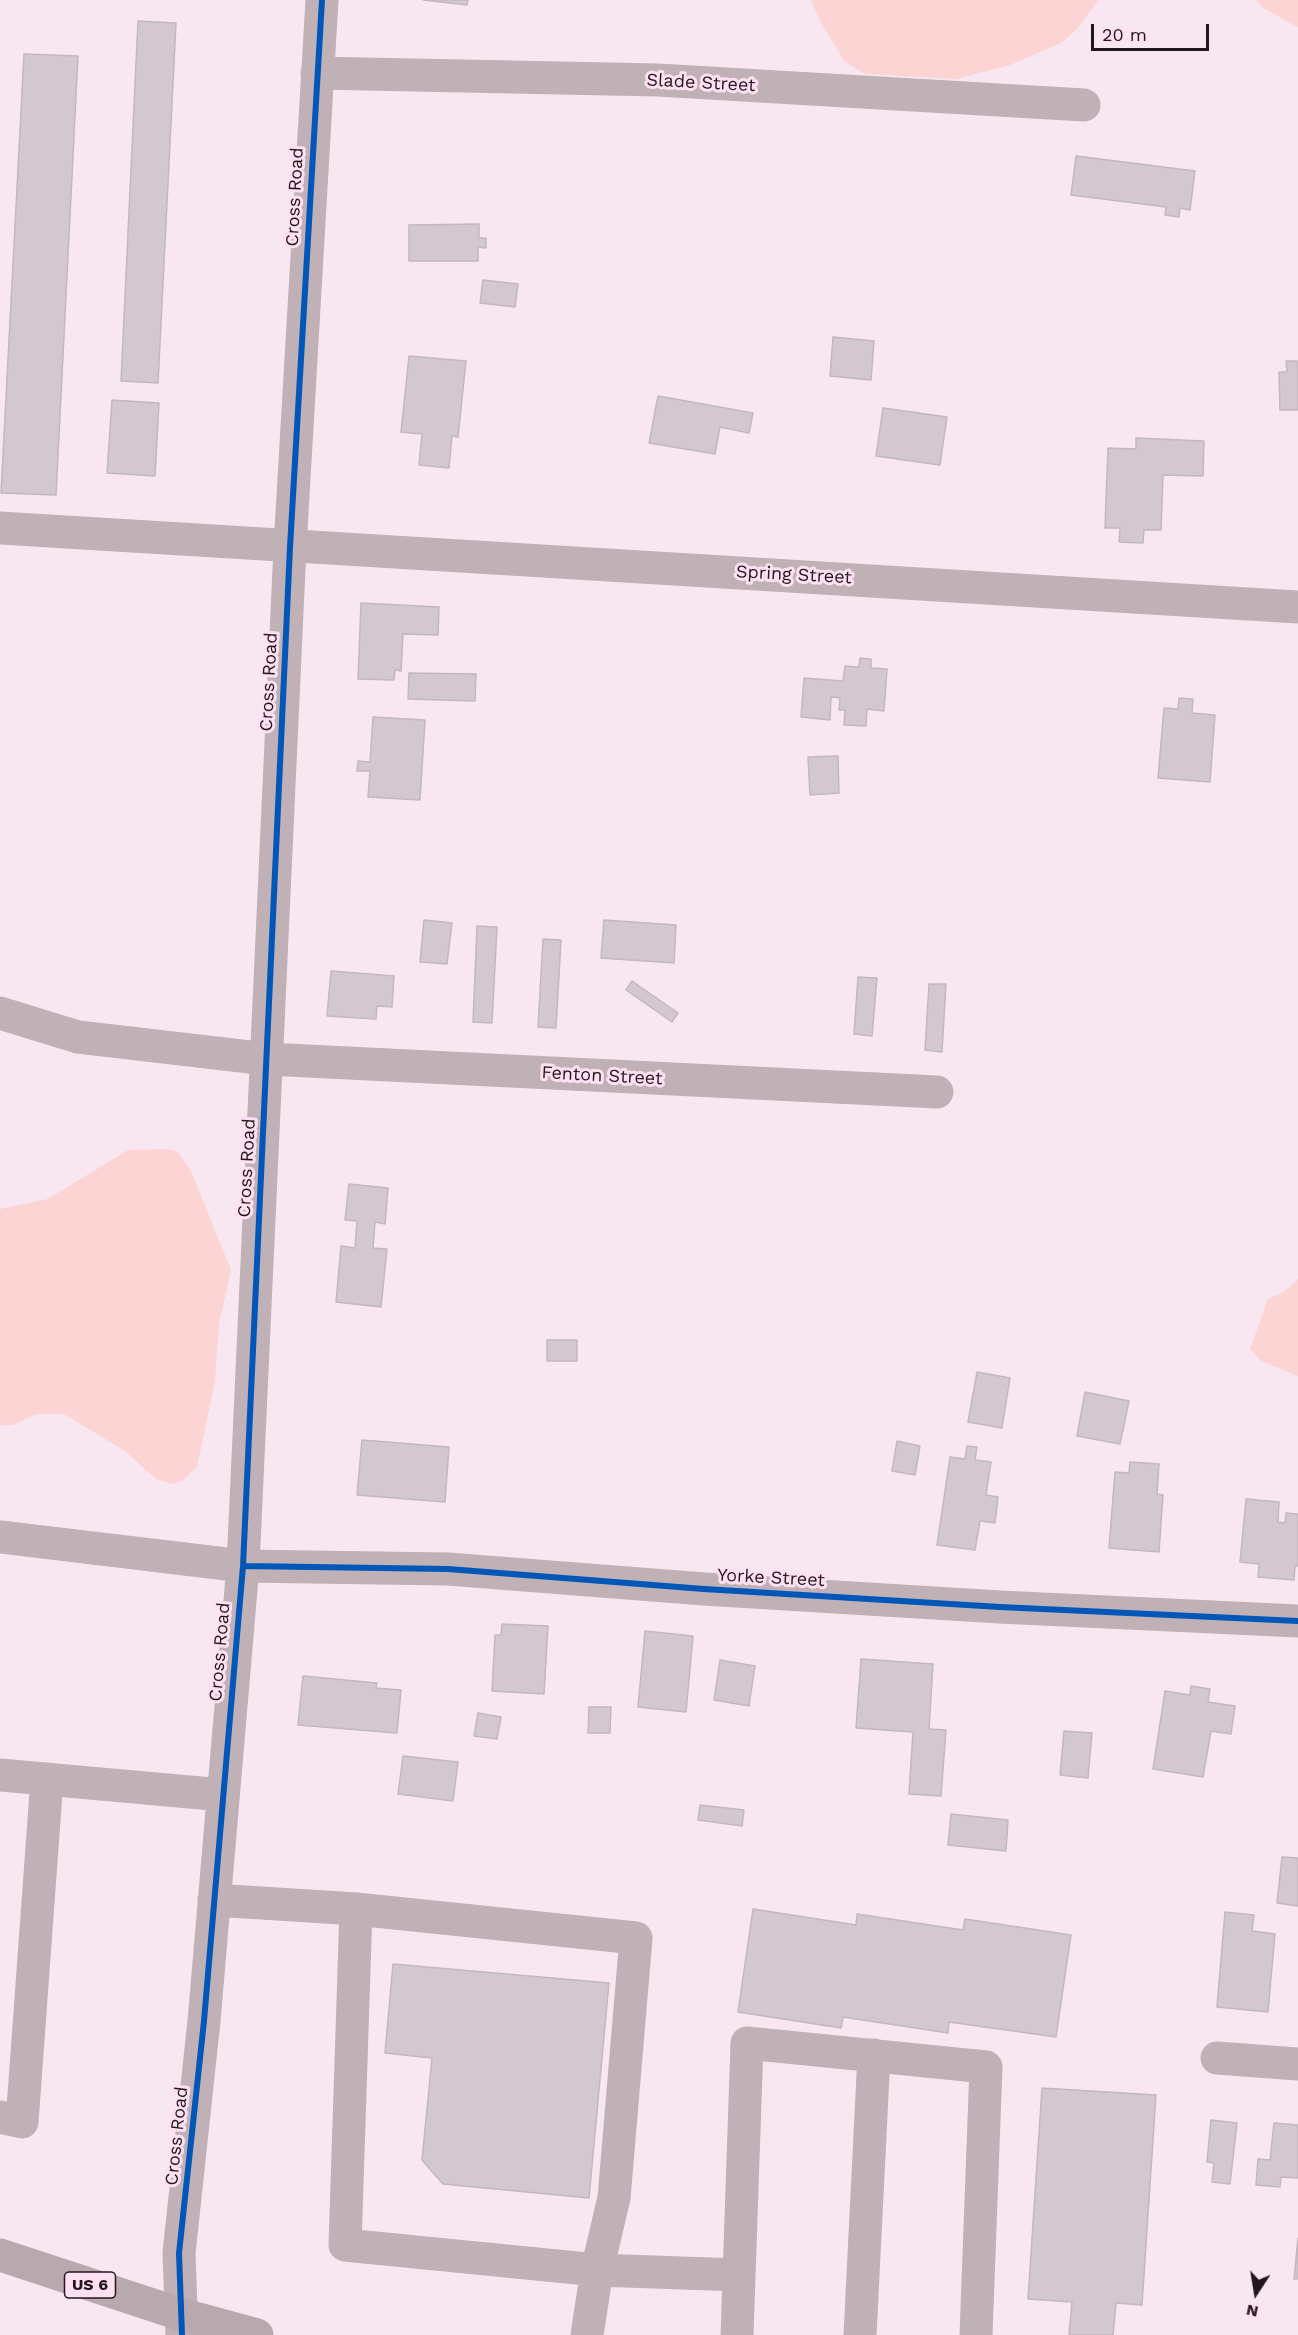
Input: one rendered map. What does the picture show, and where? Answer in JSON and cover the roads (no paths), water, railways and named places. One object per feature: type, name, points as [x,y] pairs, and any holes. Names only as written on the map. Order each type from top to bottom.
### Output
[{"type":"main road","name":"US 6","points":[[0,2255],[181,2324],[257,2335]]},
{"type":"street","name":"Cross Road","points":[[181,2324],[179,2253],[204,2021],[243,1566],[290,546],[322,0]]},
{"type":"street","name":"Slade Street","points":[[317,73],[658,80],[1084,105]]},
{"type":"street","name":"Spring Street","points":[[0,528],[1298,607]]},
{"type":"street","name":"Fenton Street","points":[[0,1013],[78,1037],[267,1059],[938,1092]]},
{"type":"street","name":"Yorke Street","points":[[0,1537],[243,1566],[448,1569],[704,1589],[1000,1607],[1298,1621]]},
{"type":"street","points":[[0,1775],[223,1795]]},
{"type":"street","points":[[0,2116],[22,2122],[47,1779]]},
{"type":"street","points":[[214,1900],[356,1909],[636,1938],[614,2198],[597,2270],[587,2335]]},
{"type":"street","points":[[356,1909],[345,2245],[597,2270],[739,2275]]},
{"type":"street","points":[[737,2335],[747,2043],[986,2067],[976,2335]]},
{"type":"street","points":[[860,2335],[873,2055]]},
{"type":"street","points":[[1217,2058],[1298,2064]]}]
